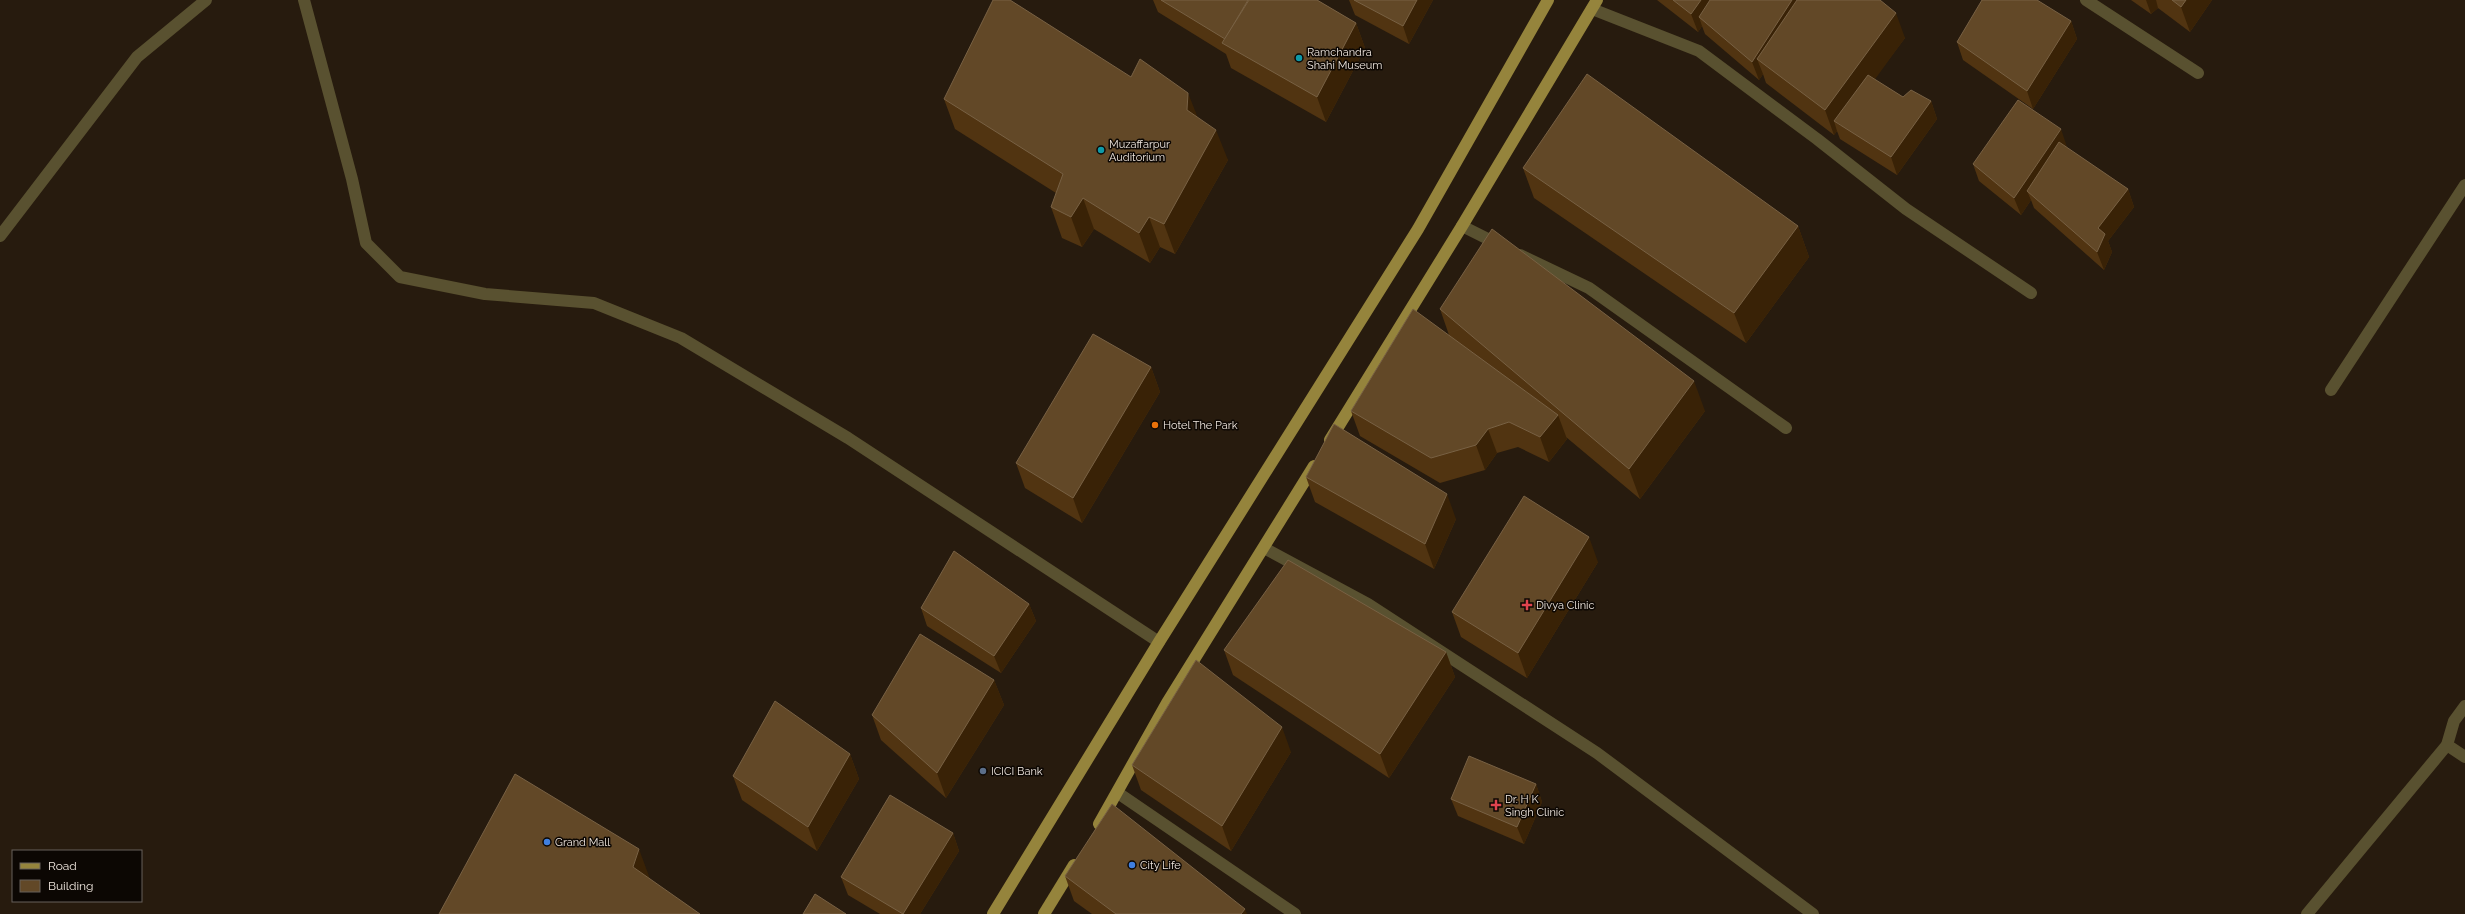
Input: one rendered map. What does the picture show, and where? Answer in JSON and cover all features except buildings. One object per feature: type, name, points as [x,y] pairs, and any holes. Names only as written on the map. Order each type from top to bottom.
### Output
[{"type":"main road","points":[[993,914],[1159,642],[1418,229],[1548,0]]},
{"type":"main road","points":[[1094,833],[1118,793],[1167,703],[1462,226],[1595,5]]},
{"type":"main road","points":[[1044,914],[1081,854]]},
{"type":"street","points":[[0,236],[137,57],[206,0]]},
{"type":"street","points":[[304,0],[352,179],[366,243],[400,277],[485,294],[594,303],[682,338],[848,438],[1159,642]]},
{"type":"street","points":[[2086,0],[2198,73]]},
{"type":"street","points":[[1595,5],[1699,51],[1817,138],[1906,209],[2031,293]]},
{"type":"street","points":[[2331,390],[2465,185]]},
{"type":"street","points":[[1462,226],[1589,288],[1786,428]]},
{"type":"street","points":[[1264,548],[1368,604],[1597,753],[1814,914]]},
{"type":"street","points":[[2307,914],[2447,745],[2454,721],[2465,706]]},
{"type":"street","points":[[2447,745],[2465,758]]},
{"type":"street","points":[[1118,793],[1295,914]]},
{"type":"place","name":"Ramchandra Shahi Museum","points":[[1299,58]]},
{"type":"place","name":"Muzaffarpur Auditorium","points":[[1101,150]]},
{"type":"place","name":"Hotel The Park","points":[[1155,425]]},
{"type":"place","name":"Divya Clinic","points":[[1527,605]]},
{"type":"place","name":"ICICI Bank","points":[[983,771]]},
{"type":"place","name":"Dr. H K Singh Clinic","points":[[1496,805]]},
{"type":"place","name":"Grand Mall","points":[[547,842]]},
{"type":"place","name":"City Life","points":[[1132,865]]}]
